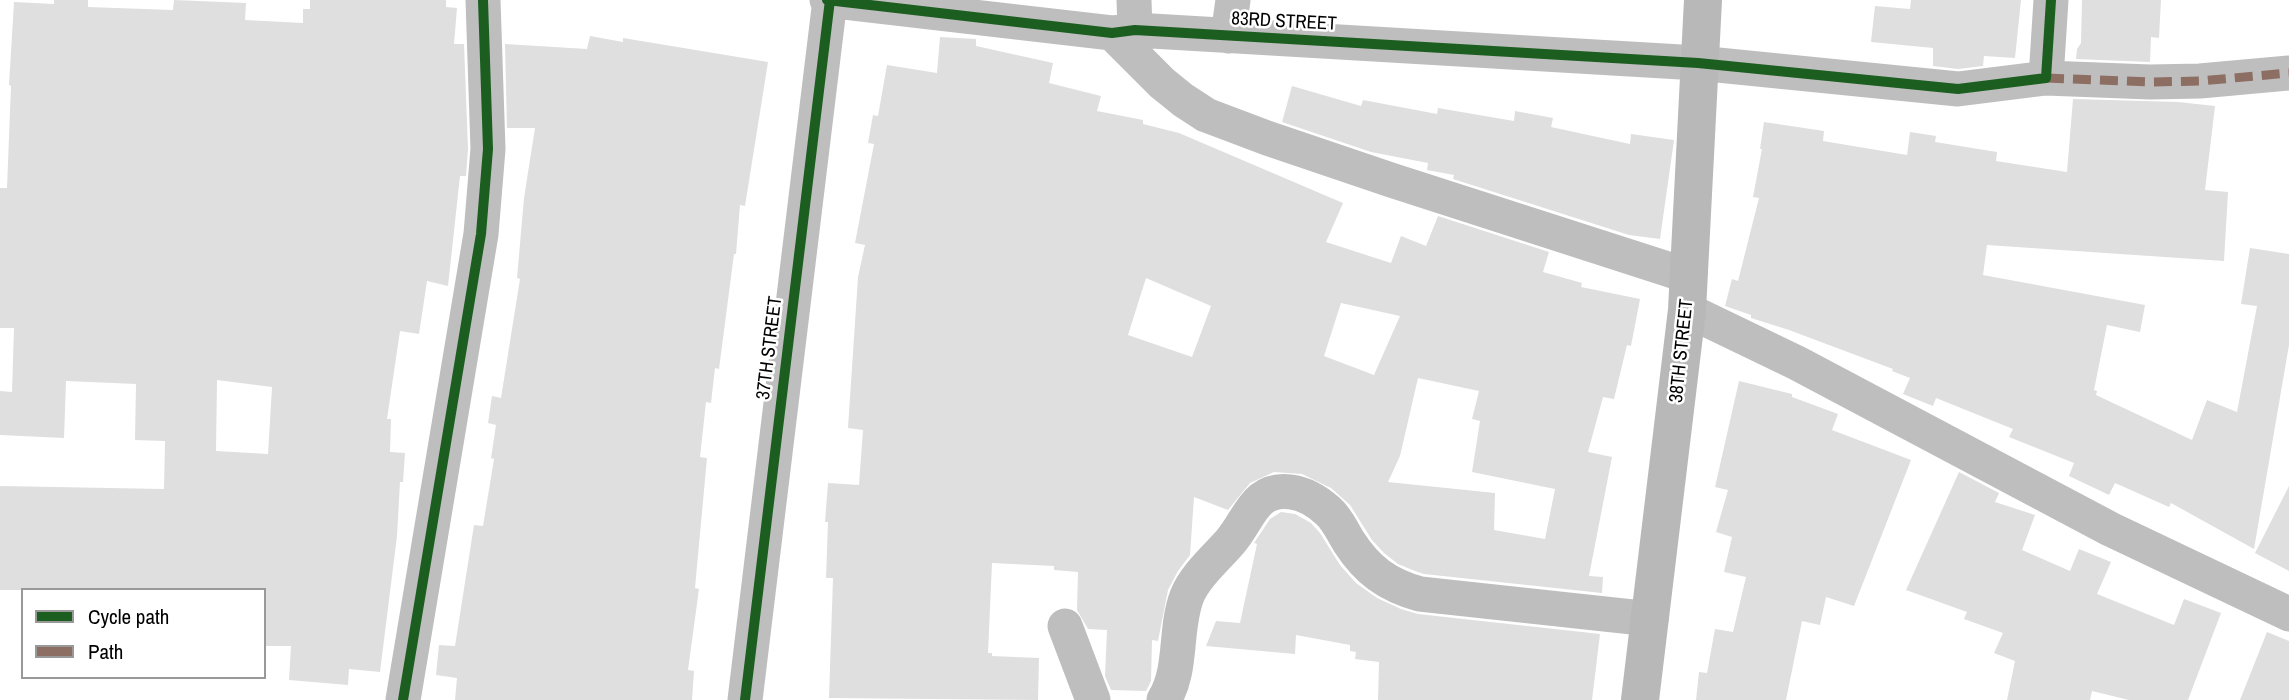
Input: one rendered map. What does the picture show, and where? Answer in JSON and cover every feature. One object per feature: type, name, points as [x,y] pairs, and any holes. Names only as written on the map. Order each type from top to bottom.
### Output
[{"type":"main road","name":"38TH STREET","points":[[1640,700],[1688,293],[1703,0]]},
{"type":"street","points":[[403,700],[481,234],[488,149],[483,0]]},
{"type":"street","name":"83RD STREET","points":[[829,0],[1127,21],[1228,36],[1698,64],[1958,89],[2046,78],[2200,81],[2289,73]]},
{"type":"street","name":"37TH STREET","points":[[745,700],[829,0]]},
{"type":"street","points":[[1228,36],[1233,0]]},
{"type":"street","points":[[2046,78],[2051,0]]},
{"type":"street","points":[[1127,21],[1163,83],[1206,115],[1391,180],[1688,293],[1797,363],[2110,529],[2289,614]]},
{"type":"street","points":[[1164,700],[1174,675],[1181,621],[1188,594],[1234,538],[1257,502],[1267,493],[1280,490],[1298,493],[1317,501],[1336,519],[1362,562],[1391,584],[1404,589],[1420,594],[1651,619]]},
{"type":"street","points":[[1065,626],[1093,700]]},
{"type":"building","points":[[54,0],[88,0],[88,7],[173,10],[174,0],[246,3],[245,20],[303,23],[303,9],[310,9],[310,0],[446,0],[446,7],[457,8],[454,44],[464,44],[468,149],[466,176],[460,176],[448,286],[427,281],[419,334],[400,331],[387,419],[391,419],[390,452],[405,453],[380,672],[349,669],[348,685],[289,680],[291,646],[266,646],[266,588],[0,590],[0,486],[164,489],[165,441],[135,440],[136,384],[66,381],[64,438],[0,435],[0,391],[12,392],[14,328],[0,328],[0,188],[7,188],[14,2],[54,4]],"holes":[[[217,380],[272,387],[268,454],[216,451]]]},
{"type":"building","points":[[1911,0],[2021,0],[2015,58],[1984,56],[1983,66],[1958,69],[1933,66],[1933,48],[1871,42],[1875,6],[1910,9]]},
{"type":"building","points":[[2082,0],[2161,0],[2159,38],[2151,37],[2150,62],[2076,59],[2081,43]]},
{"type":"building","points":[[590,36],[623,42],[623,38],[768,62],[745,206],[740,205],[736,254],[719,369],[715,368],[711,403],[706,402],[700,457],[707,458],[695,588],[699,589],[688,670],[694,671],[692,700],[455,700],[457,678],[436,675],[439,645],[455,646],[474,525],[483,526],[494,459],[491,458],[496,425],[488,423],[492,396],[501,398],[520,279],[517,278],[524,198],[535,128],[507,128],[505,44],[587,49]]},
{"type":"building","points":[[940,37],[976,39],[976,46],[1053,63],[1049,83],[1101,96],[1097,111],[1143,120],[1143,124],[1179,133],[1343,203],[1326,242],[1391,263],[1401,236],[1426,246],[1438,216],[1549,252],[1543,272],[1582,283],[1581,287],[1640,299],[1631,346],[1627,345],[1614,399],[1603,397],[1588,452],[1612,457],[1589,576],[1603,577],[1602,593],[1415,571],[1398,564],[1384,553],[1372,540],[1350,505],[1331,488],[1302,474],[1274,472],[1250,483],[1228,510],[1194,497],[1190,555],[1168,590],[1158,641],[1152,640],[1151,681],[1146,691],[1111,690],[1105,676],[1107,630],[1088,629],[1077,610],[1078,572],[1054,570],[1054,566],[992,563],[988,653],[992,653],[992,656],[1039,658],[1038,700],[829,698],[833,578],[826,578],[828,522],[825,522],[828,483],[859,485],[863,430],[848,428],[858,277],[865,245],[855,243],[874,144],[868,143],[873,115],[878,116],[887,65],[937,73]],"holes":[[[1146,278],[1211,306],[1192,357],[1128,335]],[[1341,303],[1400,316],[1374,375],[1324,356]],[[1418,378],[1479,391],[1472,419],[1480,421],[1472,472],[1555,489],[1545,539],[1494,530],[1495,493],[1388,482],[1400,456]]]},
{"type":"building","points":[[1292,86],[1361,106],[1363,100],[1437,114],[1438,108],[1514,121],[1515,111],[1553,118],[1551,127],[1630,144],[1631,134],[1674,140],[1660,239],[1629,235],[1453,179],[1454,175],[1427,170],[1428,163],[1371,152],[1282,122]]},
{"type":"building","points":[[2073,99],[2178,102],[2215,106],[2205,190],[2228,192],[2224,261],[1987,245],[1983,275],[2145,305],[2140,332],[2107,325],[2094,390],[2097,391],[2096,395],[2192,440],[2207,400],[2237,412],[2257,306],[2241,304],[2250,248],[2289,254],[2289,345],[2254,549],[2171,503],[2169,507],[2115,483],[2109,495],[2069,476],[2074,463],[2009,437],[2013,429],[1936,398],[1933,406],[1903,394],[1910,378],[1892,371],[1893,369],[1751,318],[1751,315],[1725,306],[1732,279],[1738,281],[1759,198],[1753,197],[1764,122],[1824,131],[1823,141],[1907,155],[1910,132],[1936,136],[1935,142],[1997,152],[1996,161],[2067,172]]},
{"type":"building","points":[[1739,381],[1792,394],[1792,397],[1838,414],[1832,430],[1911,460],[1854,606],[1826,597],[1820,625],[1802,621],[1786,700],[1696,700],[1699,672],[1707,673],[1715,629],[1733,632],[1746,577],[1724,572],[1732,537],[1716,532],[1728,490],[1715,487]]},
{"type":"building","points":[[1959,472],[1999,493],[1995,502],[2035,515],[2022,550],[2070,571],[2079,549],[2111,562],[2097,594],[2174,625],[2184,599],[2221,613],[2188,700],[2129,700],[2092,691],[2090,700],[2007,700],[2015,661],[1994,653],[2003,633],[1964,619],[1967,612],[1906,590]]},
{"type":"building","points":[[2289,486],[2289,571],[2255,553]]},
{"type":"building","points":[[1281,512],[1295,514],[1311,523],[1356,583],[1377,598],[1401,609],[1418,614],[1600,634],[1592,700],[1378,700],[1379,662],[1355,659],[1356,652],[1350,651],[1350,645],[1296,635],[1295,654],[1206,646],[1216,621],[1240,623],[1257,544],[1254,543],[1270,519]]},
{"type":"building","points":[[2267,632],[2289,641],[2289,700],[2240,700]]},
{"type":"marked path","points":[[2046,78],[2200,81],[2289,73]]},
{"type":"cycle path","points":[[403,700],[481,234],[488,149],[483,0]]},
{"type":"cycle path","points":[[827,0],[1112,33],[1135,30],[1698,63],[1958,89],[2046,78],[2051,0]]},
{"type":"cycle path","points":[[745,700],[830,0]]}]
